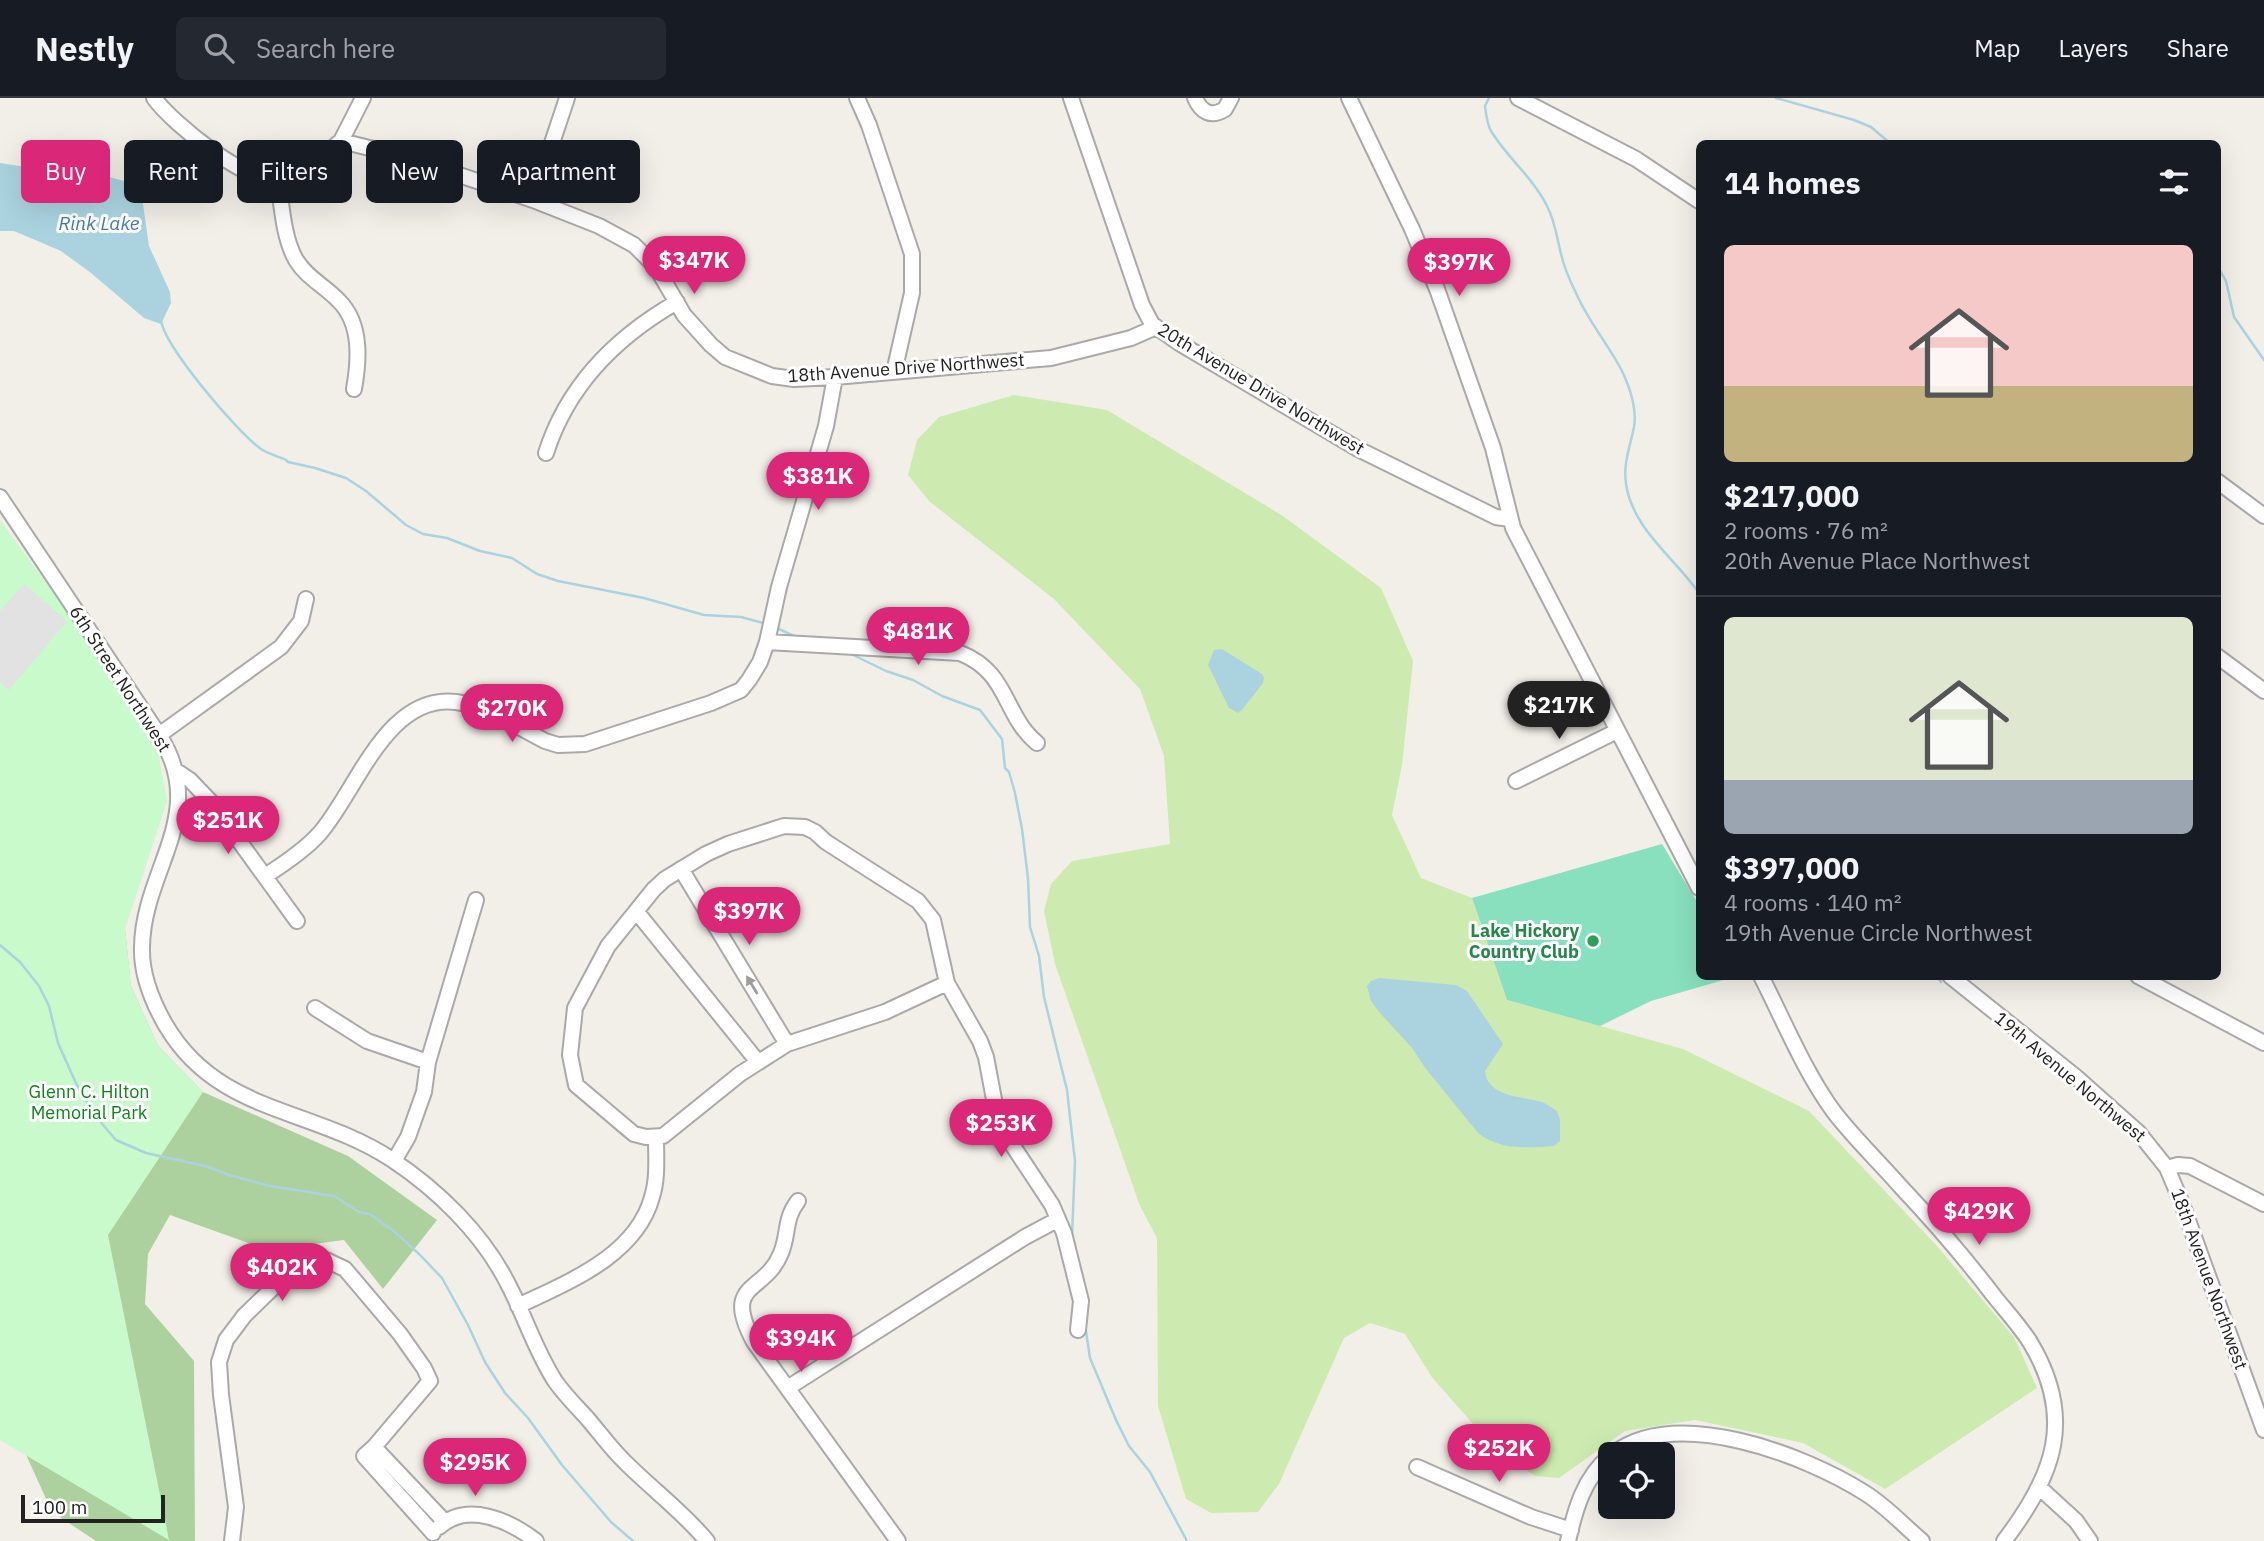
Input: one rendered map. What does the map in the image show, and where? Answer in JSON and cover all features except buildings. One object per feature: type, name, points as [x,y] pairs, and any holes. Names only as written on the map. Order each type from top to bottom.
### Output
[{"type":"street","points":[[154,98],[178,122],[237,167]]},
{"type":"street","points":[[342,140],[363,98]]},
{"type":"street","points":[[553,140],[567,98]]},
{"type":"street","points":[[857,98],[869,125],[912,254],[912,293],[894,372]]},
{"type":"street","name":"20th Avenue Drive Northwest","points":[[1071,98],[1142,305],[1156,327],[1358,449],[1496,517],[1510,519]]},
{"type":"street","points":[[1195,98],[1204,112],[1210,114],[1225,110],[1231,98]]},
{"type":"street","points":[[1349,98],[1412,229],[1437,289],[1493,447],[1510,519],[1517,537],[1696,882]]},
{"type":"street","points":[[1518,98],[1626,154],[1696,199]]},
{"type":"street","name":"18th Avenue Drive Northwest","points":[[352,144],[397,154],[477,181]]},
{"type":"street","points":[[282,203],[289,244],[298,262],[309,276],[339,301],[353,323],[357,368],[354,389]]},
{"type":"street","name":"18th Avenue Drive Northwest","points":[[541,203],[599,226],[634,245],[656,267],[695,328],[711,345],[737,363],[781,378],[835,377],[1051,358],[1131,338],[1156,327]]},
{"type":"street","points":[[546,453],[560,416],[590,371],[626,335],[677,302]]},
{"type":"street","points":[[265,876],[302,850],[320,833],[394,724],[422,707],[448,701],[467,704],[558,745],[585,744],[711,703],[741,690],[756,672],[767,642],[776,600],[826,426],[835,377]]},
{"type":"street","points":[[2221,484],[2264,516]]},
{"type":"street","name":"6th Street Northwest","points":[[0,497],[171,756],[179,790],[178,816],[149,908],[142,947],[147,982],[164,1022],[181,1049],[223,1086],[257,1102],[345,1134],[394,1161],[440,1198],[480,1239],[499,1267],[531,1339],[556,1382],[617,1454],[707,1541]]},
{"type":"street","points":[[159,735],[281,647],[300,621],[306,599]]},
{"type":"street","points":[[767,642],[960,653],[978,662],[999,684],[1027,735],[1037,743]]},
{"type":"street","points":[[2221,659],[2262,685]]},
{"type":"street","points":[[1516,781],[1617,731]]},
{"type":"street","points":[[175,770],[184,774],[211,802],[298,921]]},
{"type":"street","points":[[947,983],[886,1012],[787,1044],[758,1062],[670,1132],[656,1138],[646,1138],[634,1133],[576,1085],[570,1063],[575,1009],[608,946],[659,884],[728,844],[784,827],[805,828],[918,901],[926,909],[937,932],[947,983],[980,1041],[986,1057],[996,1110],[1006,1133],[1052,1205],[1064,1233],[1081,1301],[1078,1330]]},
{"type":"street","points":[[681,869],[787,1044]]},
{"type":"street","points":[[394,1161],[414,1125],[424,1092],[428,1062],[476,900]]},
{"type":"street","points":[[636,911],[758,1062]]},
{"type":"street","points":[[1763,980],[1804,1062],[1834,1111],[1968,1261],[2021,1329],[2038,1356],[2051,1389],[2055,1424],[2050,1463],[2040,1489],[2004,1541]]},
{"type":"street","name":"19th Avenue Northwest","points":[[1955,980],[2123,1118],[2150,1145],[2167,1168]]},
{"type":"street","points":[[2146,980],[2264,1043]]},
{"type":"street","points":[[315,1007],[367,1041],[428,1062]]},
{"type":"street","points":[[517,1306],[583,1275],[605,1259],[640,1226],[653,1196],[656,1138]]},
{"type":"street","points":[[2167,1168],[2190,1166],[2264,1204]]},
{"type":"street","name":"18th Avenue Northwest","points":[[2167,1168],[2182,1201],[2264,1430]]},
{"type":"street","points":[[798,1201],[789,1216],[781,1255],[775,1265],[751,1286],[746,1294],[742,1314],[744,1324],[754,1342],[898,1541]]},
{"type":"street","points":[[789,1387],[1025,1237],[1057,1220]]},
{"type":"street","points":[[232,1541],[236,1507],[220,1383],[219,1363],[222,1349],[244,1316],[285,1276],[303,1262],[326,1260],[345,1269],[400,1334],[425,1368],[430,1381],[374,1447],[364,1455],[366,1460],[432,1537],[445,1522],[466,1515],[498,1519],[536,1541]]},
{"type":"street","points":[[1636,1442],[1676,1433],[1716,1437],[1770,1449],[1864,1492],[1889,1510],[1922,1541]]},
{"type":"street","points":[[374,1447],[445,1522]]},
{"type":"street","points":[[1417,1467],[1569,1536],[1581,1495],[1598,1468]]},
{"type":"street","points":[[2040,1489],[2076,1521],[2090,1541]]},
{"type":"green space","name":"Lake Hickory Country Club","points":[[1014,395],[1107,410],[1283,516],[1381,588],[1413,661],[1402,765],[1392,815],[1421,878],[1472,898],[1507,1000],[1683,1049],[1809,1111],[1937,1246],[2014,1337],[2037,1388],[1885,1489],[1803,1443],[1695,1420],[1625,1431],[1610,1442],[1598,1442],[1598,1450],[1559,1478],[1535,1476],[1493,1447],[1431,1376],[1405,1334],[1370,1323],[1344,1338],[1279,1484],[1258,1512],[1211,1513],[1186,1499],[1158,1406],[1157,1238],[1140,1206],[1055,964],[1044,911],[1051,884],[1072,861],[1170,844],[1164,756],[1140,689],[1054,599],[930,502],[908,475],[917,440],[939,417]]},
{"type":"green space","name":"Glenn C. Hilton Memorial Park","points":[[0,520],[74,621],[158,752],[167,801],[125,929],[131,986],[158,1046],[203,1092],[108,1235],[169,1540],[0,1440]]},
{"type":"green space","name":"Lake Hickory Country Club","points":[[1662,844],[1696,900],[1696,980],[1724,980],[1651,1001],[1600,1026],[1507,1000],[1472,898]]},
{"type":"green space","points":[[125,929],[131,986],[158,1046],[203,1092],[348,1156],[437,1220],[383,1289],[344,1240],[268,1250],[170,1215],[148,1254],[145,1304],[194,1361],[195,1541],[96,1541],[52,1512],[18,1437]]},
{"type":"shaded area","points":[[24,584],[67,621],[9,690],[0,682],[0,611]]},
{"type":"water","name":"Rink Lake","points":[[0,163],[21,166],[21,203],[110,203],[110,177],[124,181],[124,203],[143,203],[149,246],[170,292],[171,303],[161,324],[144,318],[61,251],[14,231],[0,231]]},
{"type":"water","points":[[1222,649],[1262,674],[1264,678],[1263,683],[1238,713],[1229,708],[1208,665],[1214,650]]},
{"type":"water","points":[[1379,978],[1456,985],[1467,991],[1503,1044],[1485,1071],[1487,1080],[1499,1091],[1542,1102],[1557,1111],[1560,1141],[1554,1146],[1514,1147],[1486,1139],[1478,1133],[1412,1048],[1371,1001],[1367,986]]},
{"type":"waterway","points":[[1489,98],[1485,106],[1490,128],[1548,208],[1572,284],[1628,384],[1635,420],[1625,469],[1630,500],[1637,516],[1656,543],[1696,589]]},
{"type":"waterway","points":[[1776,98],[1854,120],[1871,127],[1886,140]]},
{"type":"waterway","points":[[2221,273],[2226,281],[2234,317],[2264,360]]},
{"type":"waterway","points":[[161,320],[175,349],[203,388],[261,449],[288,462],[346,478],[406,525],[423,534],[447,538],[480,551],[512,558],[537,574],[558,581],[644,598],[704,615],[741,617],[767,624]]},
{"type":"waterway","points":[[777,628],[796,637]]},
{"type":"waterway","points":[[849,653],[886,671],[913,680],[942,696],[980,710],[1002,739],[1005,768],[1009,772],[1015,793],[1022,829],[1030,927],[1039,956],[1044,997],[1067,1090],[1075,1161],[1072,1236]]},
{"type":"waterway","points":[[0,945],[20,962],[39,986],[49,1006],[58,1043],[75,1081],[92,1112],[116,1140],[146,1153],[205,1166],[270,1186],[334,1196],[359,1212],[370,1214],[396,1233],[442,1278],[485,1362],[505,1393],[611,1522],[633,1541]]},
{"type":"waterway","points":[[1085,1325],[1090,1358],[1116,1420],[1129,1446],[1150,1472],[1187,1541]]},
{"type":"place","name":"Lake Hickory Country Club","points":[[1593,941]]}]
